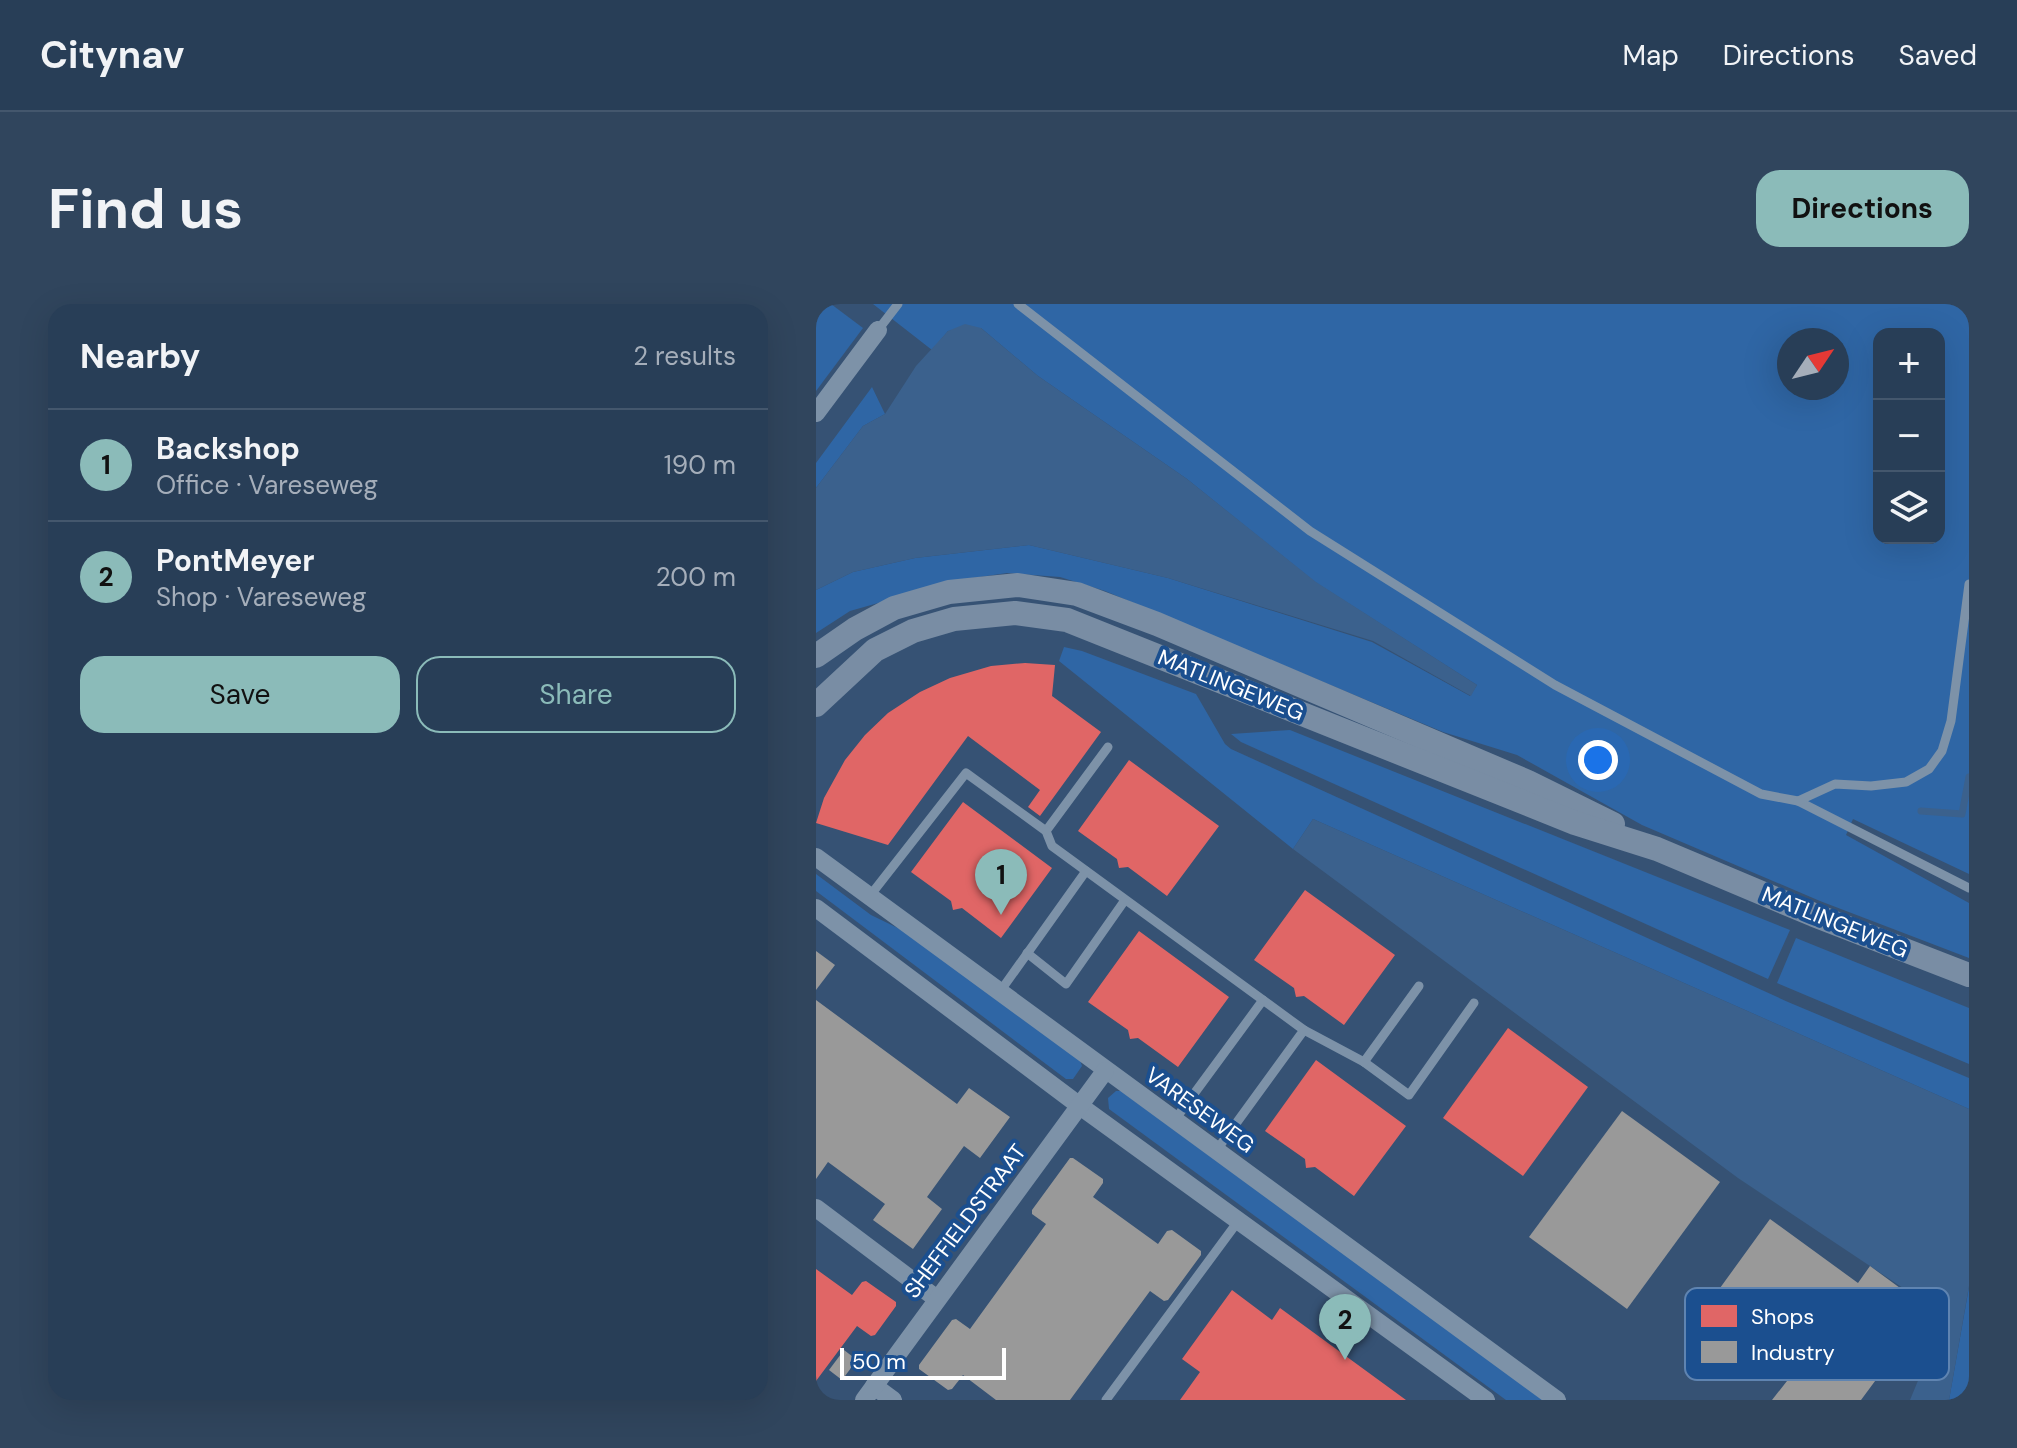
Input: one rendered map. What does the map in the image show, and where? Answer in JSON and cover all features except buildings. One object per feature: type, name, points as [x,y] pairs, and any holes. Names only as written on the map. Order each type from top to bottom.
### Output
[{"type":"main road","name":"MATLINGEWEG","points":[[816,656],[855,629],[894,608],[949,592],[1018,585],[1077,594],[1157,624],[1528,782],[1584,808],[1657,849]]},
{"type":"main road","name":"MATLINGEWEG","points":[[816,705],[875,650],[913,631],[954,619],[1015,613],[1067,620],[1575,823],[1657,849],[1814,915],[1969,975]]},
{"type":"street","points":[[816,413],[878,330]]},
{"type":"street","name":"VARESEWEG","points":[[816,857],[1557,1400]]},
{"type":"street","points":[[816,908],[1080,1106],[1486,1400]]},
{"type":"street","name":"SHEFFIELDSTRAAT","points":[[869,1393],[1105,1071]]},
{"type":"street","points":[[816,1208],[937,1299]]},
{"type":"street","points":[[869,1393],[893,1400]]},
{"type":"lane","points":[[878,330],[898,304]]},
{"type":"lane","points":[[1018,304],[1310,531],[1555,685],[1761,794],[1798,801],[1969,888]]},
{"type":"lane","points":[[1798,801],[1835,784],[1871,786],[1906,782],[1929,769],[1942,751],[1951,721],[1969,584]]},
{"type":"lane","points":[[1046,831],[1108,747]]},
{"type":"lane","points":[[869,897],[966,773],[1046,831],[1052,846],[1125,900],[1304,1030],[1364,1062],[1409,1095],[1474,1003]]},
{"type":"lane","points":[[999,993],[1086,871]]},
{"type":"lane","points":[[1027,953],[1066,984],[1125,900]]},
{"type":"lane","points":[[1364,1062],[1419,986]]},
{"type":"lane","points":[[1174,1121],[1263,1000]]},
{"type":"lane","points":[[1216,1151],[1304,1030]]},
{"type":"lane","points":[[1106,1400],[1239,1220]]},
{"type":"shaded area","points":[[816,304],[831,304],[863,328],[816,391]]},
{"type":"shaded area","points":[[873,304],[1969,304],[1969,874],[1853,819],[1846,835],[1969,903],[1969,958],[1820,901],[1642,825],[1517,755],[1443,732],[1105,591],[1060,577],[1007,573],[959,580],[850,611],[816,633],[816,590],[853,572],[915,558],[1029,545],[1168,578],[1372,642],[1470,696],[1477,685],[1315,582],[1187,479],[1038,376],[981,328],[948,331],[932,350]]},
{"type":"shaded area","points":[[965,324],[981,328],[1038,376],[1187,479],[1316,582],[1477,685],[1471,696],[1373,641],[1168,578],[1029,545],[915,558],[853,572],[816,590],[816,488],[863,426],[885,414],[916,366],[948,331]]},
{"type":"shaded area","points":[[872,387],[885,414],[863,426],[816,488],[816,463]]},
{"type":"shaded area","points":[[1064,647],[1196,694],[1231,749],[1788,1002],[1969,1078],[1969,1109],[1313,819],[1293,849],[1059,661]]},
{"type":"shaded area","points":[[1290,730],[1790,930],[1768,979],[1241,742],[1231,734]]},
{"type":"shaded area","points":[[1313,819],[1969,1109],[1969,1286],[1949,1400],[1910,1400],[1918,1380],[1949,1380],[1949,1288],[1903,1288],[1738,1178],[1293,849]]},
{"type":"shaded area","points":[[816,874],[871,915],[906,932],[1080,1060],[1082,1066],[1073,1079],[1066,1079],[816,891]]},
{"type":"shaded area","points":[[1796,938],[1969,1008],[1969,1064],[1777,983]]},
{"type":"shaded area","points":[[1121,1091],[1544,1400],[1506,1400],[1109,1109],[1108,1098]]},
{"type":"shaded area","points":[[1969,1287],[1969,1400],[1949,1400]]},
{"type":"waterway","points":[[1921,811],[1962,814],[1969,777]]},
{"type":"place","name":"Backshop","points":[[1001,915]]},
{"type":"place","name":"PontMeyer","points":[[1345,1360]]}]
